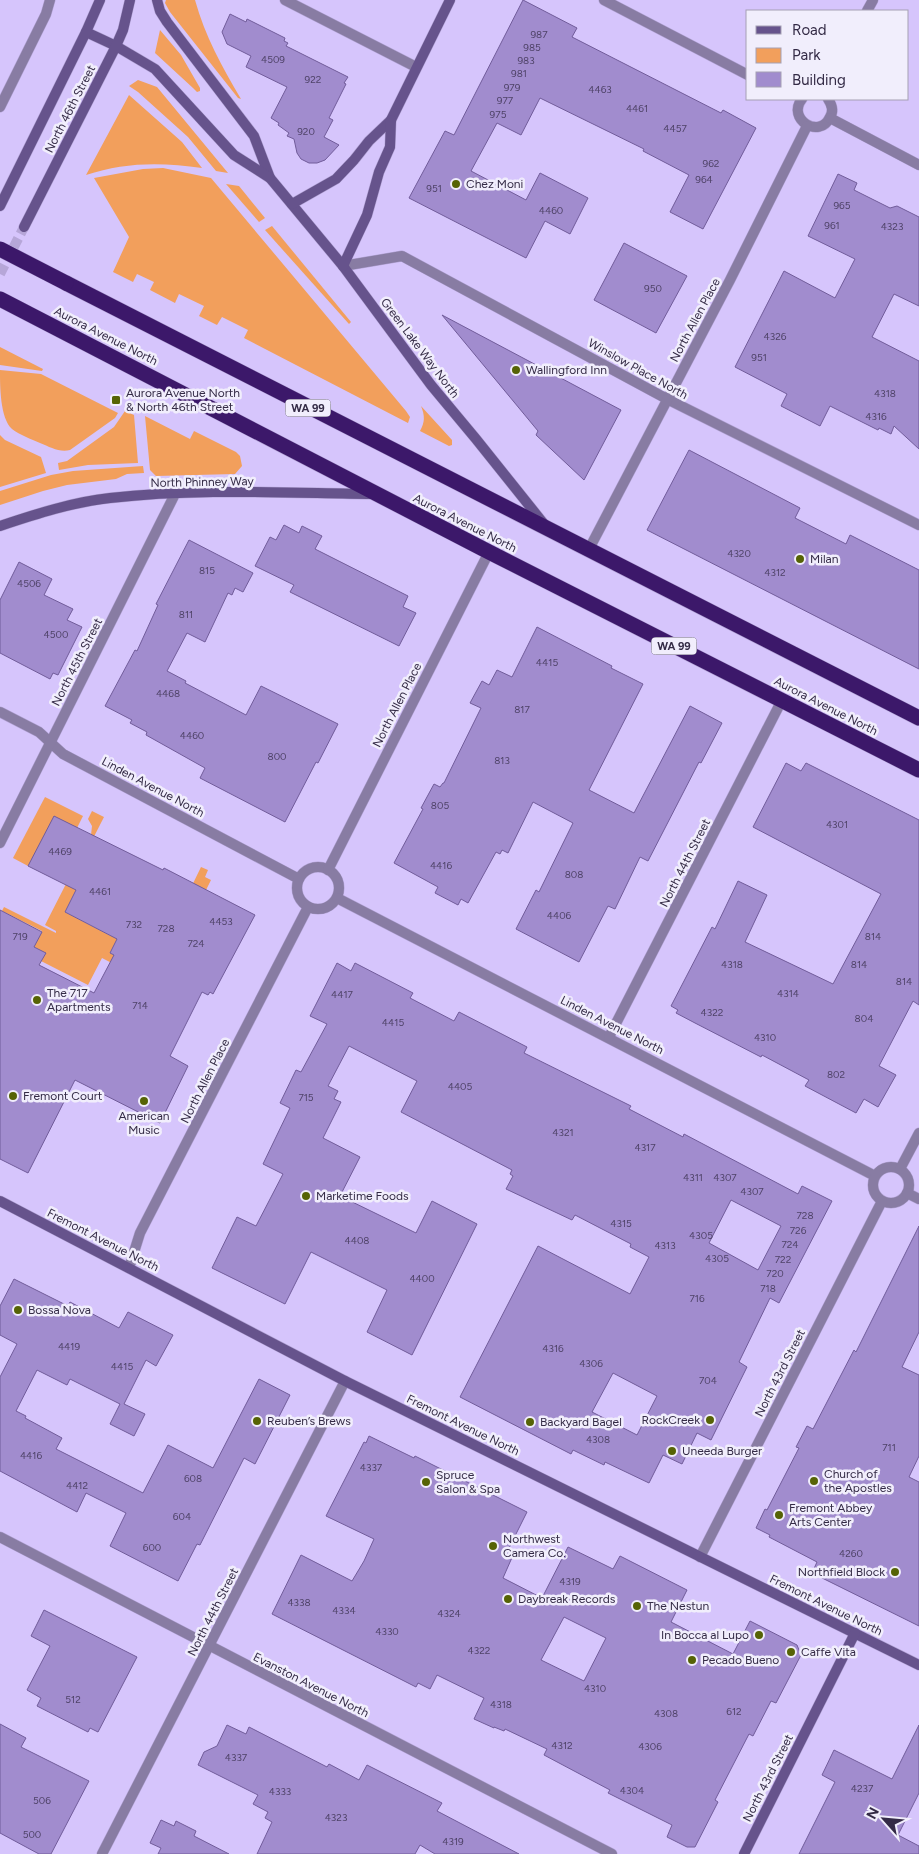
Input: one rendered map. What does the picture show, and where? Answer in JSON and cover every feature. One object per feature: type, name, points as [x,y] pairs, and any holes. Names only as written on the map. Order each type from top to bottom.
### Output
[{"type":"highway","name":"WA 99","points":[[0,250],[550,532],[919,718]]},
{"type":"highway","name":"Aurora Avenue North","points":[[0,299],[489,552],[919,770]]},
{"type":"main road","points":[[93,16],[94,0]]},
{"type":"main road","name":"North 46th Street","points":[[0,206],[100,0]]},
{"type":"main road","name":"North 46th Street","points":[[24,227],[116,46],[123,30],[130,0]]},
{"type":"main road","name":"Green Lake Way North","points":[[156,0],[167,22],[254,136],[270,178]]},
{"type":"main road","points":[[292,204],[336,179],[390,120],[450,0]]},
{"type":"main road","name":"Green Lake Way North","points":[[86,32],[116,46],[155,69],[234,155],[270,178],[343,266],[430,385],[550,532]]},
{"type":"main road","points":[[343,266],[367,215],[390,147],[390,120]]},
{"type":"main road","name":"North Phinney Way","points":[[0,526],[49,510],[77,504],[109,498],[176,492],[379,494]]},
{"type":"main road","name":"Fremont Avenue North","points":[[0,1201],[345,1381],[919,1666]]},
{"type":"main road","name":"North 43rd Street","points":[[744,1854],[855,1633]]},
{"type":"street","points":[[0,107],[46,14],[50,0]]},
{"type":"street","points":[[285,0],[416,67]]},
{"type":"street","points":[[604,0],[746,73]]},
{"type":"street","points":[[799,100],[798,114],[800,120],[807,126],[815,128],[826,124],[830,118],[832,109],[828,100]]},
{"type":"street","points":[[830,118],[919,164]]},
{"type":"street","name":"North Allen Place","points":[[588,550],[730,280],[807,126]]},
{"type":"street","name":"Winslow Place North","points":[[343,266],[402,256],[667,399],[919,525]]},
{"type":"street","name":"North 45th Street","points":[[0,843],[176,492]]},
{"type":"street","name":"North Allen Place","points":[[328,870],[489,552]]},
{"type":"street","name":"North 44th Street","points":[[609,1038],[782,700]]},
{"type":"street","name":"Linden Avenue North","points":[[0,712],[40,732],[64,754],[300,879]]},
{"type":"street","points":[[312,868],[328,870],[338,882],[339,893],[337,898],[334,903],[325,909],[308,907],[298,895],[297,884],[302,874],[312,868]]},
{"type":"street","name":"Linden Avenue North","points":[[337,898],[875,1176]]},
{"type":"street","name":"North Allen Place","points":[[129,1268],[140,1233],[308,907]]},
{"type":"street","points":[[900,1169],[919,1133]]},
{"type":"street","points":[[888,1167],[900,1169],[908,1179],[907,1193],[896,1203],[882,1201],[875,1195],[873,1190],[872,1183],[875,1176],[882,1169],[888,1167]]},
{"type":"street","points":[[907,1193],[919,1199]]},
{"type":"street","name":"North 43rd Street","points":[[700,1557],[882,1201]]},
{"type":"street","name":"North 44th Street","points":[[102,1854],[345,1381]]},
{"type":"street","name":"Evanston Avenue North","points":[[0,1537],[209,1647],[612,1854]]},
{"type":"green space","points":[[166,0],[195,0],[215,51],[241,99],[238,98],[170,12],[165,3]]},
{"type":"green space","points":[[160,30],[181,55],[200,91],[197,92],[155,53]]},
{"type":"green space","points":[[138,80],[157,87],[228,173],[216,171],[188,137],[129,86]]},
{"type":"green space","points":[[129,95],[182,142],[202,168],[143,164],[129,165],[86,175]]},
{"type":"green space","points":[[163,168],[211,178],[406,411],[410,417],[408,423],[244,338],[248,330],[222,317],[217,325],[199,316],[204,306],[179,294],[175,303],[150,290],[154,282],[137,274],[133,282],[113,272],[129,237],[94,178],[143,169]]},
{"type":"green space","points":[[226,184],[239,186],[265,218],[259,222]]},
{"type":"green space","points":[[272,226],[351,322],[349,324],[265,230]]},
{"type":"green space","points":[[0,347],[43,369],[42,371],[0,365]]},
{"type":"green space","points":[[0,370],[41,374],[118,413],[115,418],[70,450],[62,451],[51,448],[18,433],[8,424],[3,410]]},
{"type":"green space","points":[[421,406],[452,440],[452,445],[449,446],[420,431],[424,419]]},
{"type":"green space","points":[[125,411],[134,415],[138,463],[88,465],[59,470],[58,463],[67,461],[114,427]]},
{"type":"green space","points":[[145,416],[190,439],[194,431],[236,452],[240,456],[242,466],[235,474],[156,476],[150,470]]},
{"type":"green space","points":[[0,435],[5,440],[41,457],[46,473],[0,487]]},
{"type":"green space","points":[[143,466],[144,473],[127,474],[116,479],[67,485],[0,505],[0,491],[51,475],[73,471]]},
{"type":"green space","points":[[45,797],[83,816],[77,828],[28,866],[13,858]]},
{"type":"green space","points":[[92,811],[104,817],[79,866],[86,870],[65,912],[111,936],[148,863],[152,866],[137,896],[139,897],[137,902],[160,913],[168,897],[171,898],[173,896],[184,902],[201,867],[208,870],[205,877],[211,880],[206,890],[200,887],[184,918],[218,935],[213,946],[130,904],[123,918],[127,920],[110,953],[137,967],[133,974],[102,958],[88,985],[41,961],[45,953],[34,947],[42,931],[2,911],[4,907],[56,933],[56,931],[45,925],[91,835],[92,826],[88,819]]},
{"type":"building","points":[[523,0],[577,28],[572,37],[721,113],[723,110],[756,128],[703,229],[670,212],[689,175],[643,151],[644,149],[540,98],[521,135],[497,123],[471,171],[526,200],[540,173],[588,198],[570,234],[545,221],[526,258],[409,198],[445,131],[454,135]]},
{"type":"building","points":[[230,14],[246,22],[247,19],[285,38],[284,41],[288,43],[286,46],[348,77],[329,118],[333,120],[324,137],[339,145],[325,160],[309,163],[301,159],[297,153],[294,139],[287,136],[289,133],[271,118],[287,87],[246,67],[251,56],[227,44],[222,32]]},
{"type":"building","points":[[838,174],[857,183],[854,190],[890,208],[897,206],[919,217],[919,306],[894,294],[872,337],[919,361],[919,449],[894,426],[891,434],[879,428],[878,430],[830,406],[820,426],[781,406],[787,394],[735,367],[784,271],[835,298],[855,259],[808,236]]},
{"type":"building","points":[[624,243],[687,276],[656,333],[594,300]]},
{"type":"building","name":"Wallingford Inn","points":[[442,315],[621,410],[584,480],[536,435],[538,431]]},
{"type":"building","name":"Milan","points":[[689,450],[800,508],[795,518],[846,544],[850,535],[919,570],[919,669],[647,530]]},
{"type":"building","points":[[284,525],[299,533],[302,526],[322,536],[315,549],[408,596],[403,607],[416,613],[399,646],[290,592],[294,585],[255,566],[270,537],[276,540]]},
{"type":"building","points":[[189,540],[253,573],[243,592],[235,588],[232,595],[228,593],[205,642],[187,633],[167,671],[186,681],[185,683],[246,715],[261,686],[338,724],[285,822],[200,778],[205,768],[146,735],[147,732],[130,723],[132,720],[105,706],[135,650],[137,651],[158,605],[156,604]]},
{"type":"building","points":[[19,562],[52,579],[44,595],[73,609],[67,620],[82,627],[58,675],[53,673],[50,679],[0,653],[0,600]]},
{"type":"building","points":[[537,627],[643,684],[589,790],[634,813],[690,706],[722,723],[701,763],[699,762],[648,861],[640,857],[615,909],[608,906],[579,962],[516,929],[536,890],[539,892],[573,823],[533,802],[508,853],[502,850],[500,854],[496,852],[468,903],[461,899],[458,905],[435,893],[438,887],[394,863],[434,784],[440,787],[444,783],[481,708],[470,703],[482,681],[489,685],[497,670],[512,677]]},
{"type":"building","points":[[786,763],[801,771],[806,763],[919,820],[919,1005],[913,1001],[879,1066],[896,1075],[878,1107],[864,1099],[856,1113],[805,1086],[809,1080],[676,1013],[678,1010],[671,1006],[712,927],[715,929],[738,881],[767,895],[745,942],[833,984],[881,894],[753,827]]},
{"type":"building","points":[[54,816],[163,870],[164,868],[255,915],[213,994],[210,992],[208,995],[202,992],[170,1056],[188,1066],[160,1123],[75,1080],[28,1173],[0,1159],[0,910],[42,932],[34,947],[46,953],[39,965],[94,993],[114,955],[110,953],[117,939],[65,912],[76,890],[28,866]]},
{"type":"building","points":[[337,963],[351,971],[355,963],[413,993],[410,998],[454,1021],[459,1012],[527,1047],[524,1053],[631,1106],[629,1109],[683,1137],[684,1134],[798,1194],[802,1186],[832,1201],[779,1303],[770,1298],[739,1362],[747,1367],[711,1440],[697,1433],[682,1464],[663,1455],[649,1483],[605,1462],[604,1465],[573,1450],[571,1454],[460,1397],[538,1246],[630,1294],[649,1257],[630,1247],[631,1244],[575,1215],[572,1220],[506,1189],[513,1176],[510,1174],[512,1170],[401,1112],[417,1081],[349,1046],[328,1086],[338,1091],[334,1099],[341,1102],[323,1138],[360,1157],[340,1196],[416,1233],[432,1201],[477,1224],[412,1355],[367,1332],[387,1290],[311,1252],[285,1304],[212,1268],[237,1217],[256,1226],[283,1174],[263,1164],[290,1108],[280,1103],[296,1070],[301,1072],[327,1024],[310,1016]],"holes":[[[731,1200],[781,1226],[758,1270],[709,1243]],[[613,1373],[657,1396],[637,1435],[592,1412]]]},
{"type":"building","points":[[919,1226],[919,1332],[902,1367],[919,1375],[919,1456],[909,1477],[919,1482],[919,1626],[812,1573],[817,1562],[769,1537],[770,1535],[756,1528],[799,1448],[796,1447],[807,1426],[813,1429],[854,1350],[856,1352]]},
{"type":"building","points":[[14,1279],[68,1306],[70,1302],[119,1328],[128,1312],[173,1335],[156,1366],[146,1360],[124,1404],[145,1414],[134,1436],[110,1424],[120,1404],[70,1379],[67,1385],[37,1370],[16,1411],[62,1438],[56,1449],[143,1493],[168,1445],[213,1468],[259,1379],[290,1395],[255,1464],[244,1458],[200,1545],[197,1544],[178,1581],[110,1546],[126,1513],[86,1493],[77,1512],[0,1471],[0,1377],[17,1344],[0,1335],[0,1306]]},
{"type":"building","points":[[369,1436],[414,1458],[415,1456],[527,1512],[508,1550],[514,1553],[503,1578],[542,1598],[568,1547],[613,1569],[620,1556],[687,1590],[671,1622],[733,1654],[750,1621],[797,1645],[801,1655],[776,1703],[771,1701],[753,1736],[749,1734],[715,1800],[718,1802],[695,1847],[687,1847],[667,1837],[672,1825],[608,1793],[610,1790],[544,1755],[547,1749],[505,1729],[504,1731],[494,1728],[474,1719],[484,1698],[437,1675],[430,1689],[418,1683],[416,1687],[272,1614],[301,1555],[352,1581],[364,1561],[374,1539],[326,1516],[364,1442],[366,1443]],"holes":[[[564,1617],[606,1638],[584,1681],[541,1660]]]},
{"type":"building","points":[[44,1610],[137,1657],[98,1732],[90,1728],[88,1732],[37,1706],[41,1698],[27,1690],[50,1646],[31,1636]]},
{"type":"building","points":[[0,1724],[26,1738],[21,1747],[89,1781],[51,1854],[39,1854],[0,1833]]},
{"type":"building","points":[[227,1725],[246,1734],[249,1727],[327,1767],[329,1764],[359,1780],[367,1765],[442,1803],[437,1811],[519,1854],[435,1854],[420,1845],[415,1854],[257,1854],[272,1822],[265,1818],[268,1812],[253,1804],[258,1795],[198,1765],[204,1752],[217,1746]]},
{"type":"building","points":[[919,1725],[919,1793],[898,1835],[919,1846],[919,1854],[799,1854],[835,1782],[822,1775],[834,1750],[892,1779]]},
{"type":"building","points":[[161,1820],[174,1826],[176,1821],[196,1831],[194,1836],[229,1854],[158,1854],[161,1848],[150,1843]]},
{"type":"tunnel","points":[[0,274],[24,227]]},
{"type":"place","name":"Chez Moni","points":[[456,184]]},
{"type":"place","name":"Wallingford Inn","points":[[516,370]]},
{"type":"place","name":"Aurora Avenue North & North 46th Street","points":[[116,400]]},
{"type":"place","name":"Milan","points":[[800,559]]},
{"type":"place","name":"The 717 Apartments","points":[[37,1000]]},
{"type":"place","name":"Fremont Court","points":[[13,1096]]},
{"type":"place","name":"American Music","points":[[144,1101]]},
{"type":"place","name":"Marketime Foods","points":[[306,1196]]},
{"type":"place","name":"Bossa Nova","points":[[18,1310]]},
{"type":"place","name":"RockCreek","points":[[710,1420]]},
{"type":"place","name":"Reuben’s Brews","points":[[257,1421]]},
{"type":"place","name":"Backyard Bagel","points":[[530,1422]]},
{"type":"place","name":"Uneeda Burger","points":[[672,1451]]},
{"type":"place","name":"Church of the Apostles","points":[[814,1481]]},
{"type":"place","name":"Spruce Salon & Spa","points":[[426,1482]]},
{"type":"place","name":"Fremont Abbey Arts Center","points":[[779,1515]]},
{"type":"place","name":"Northwest Camera Co.","points":[[493,1546]]},
{"type":"place","name":"Northfield Block","points":[[895,1572]]},
{"type":"place","name":"Daybreak Records","points":[[508,1599]]},
{"type":"place","name":"The Nestun","points":[[637,1606]]},
{"type":"place","name":"In Bocca al Lupo","points":[[759,1635]]},
{"type":"place","name":"Caffe Vita","points":[[791,1652]]},
{"type":"place","name":"Pecado Bueno","points":[[692,1660]]}]
